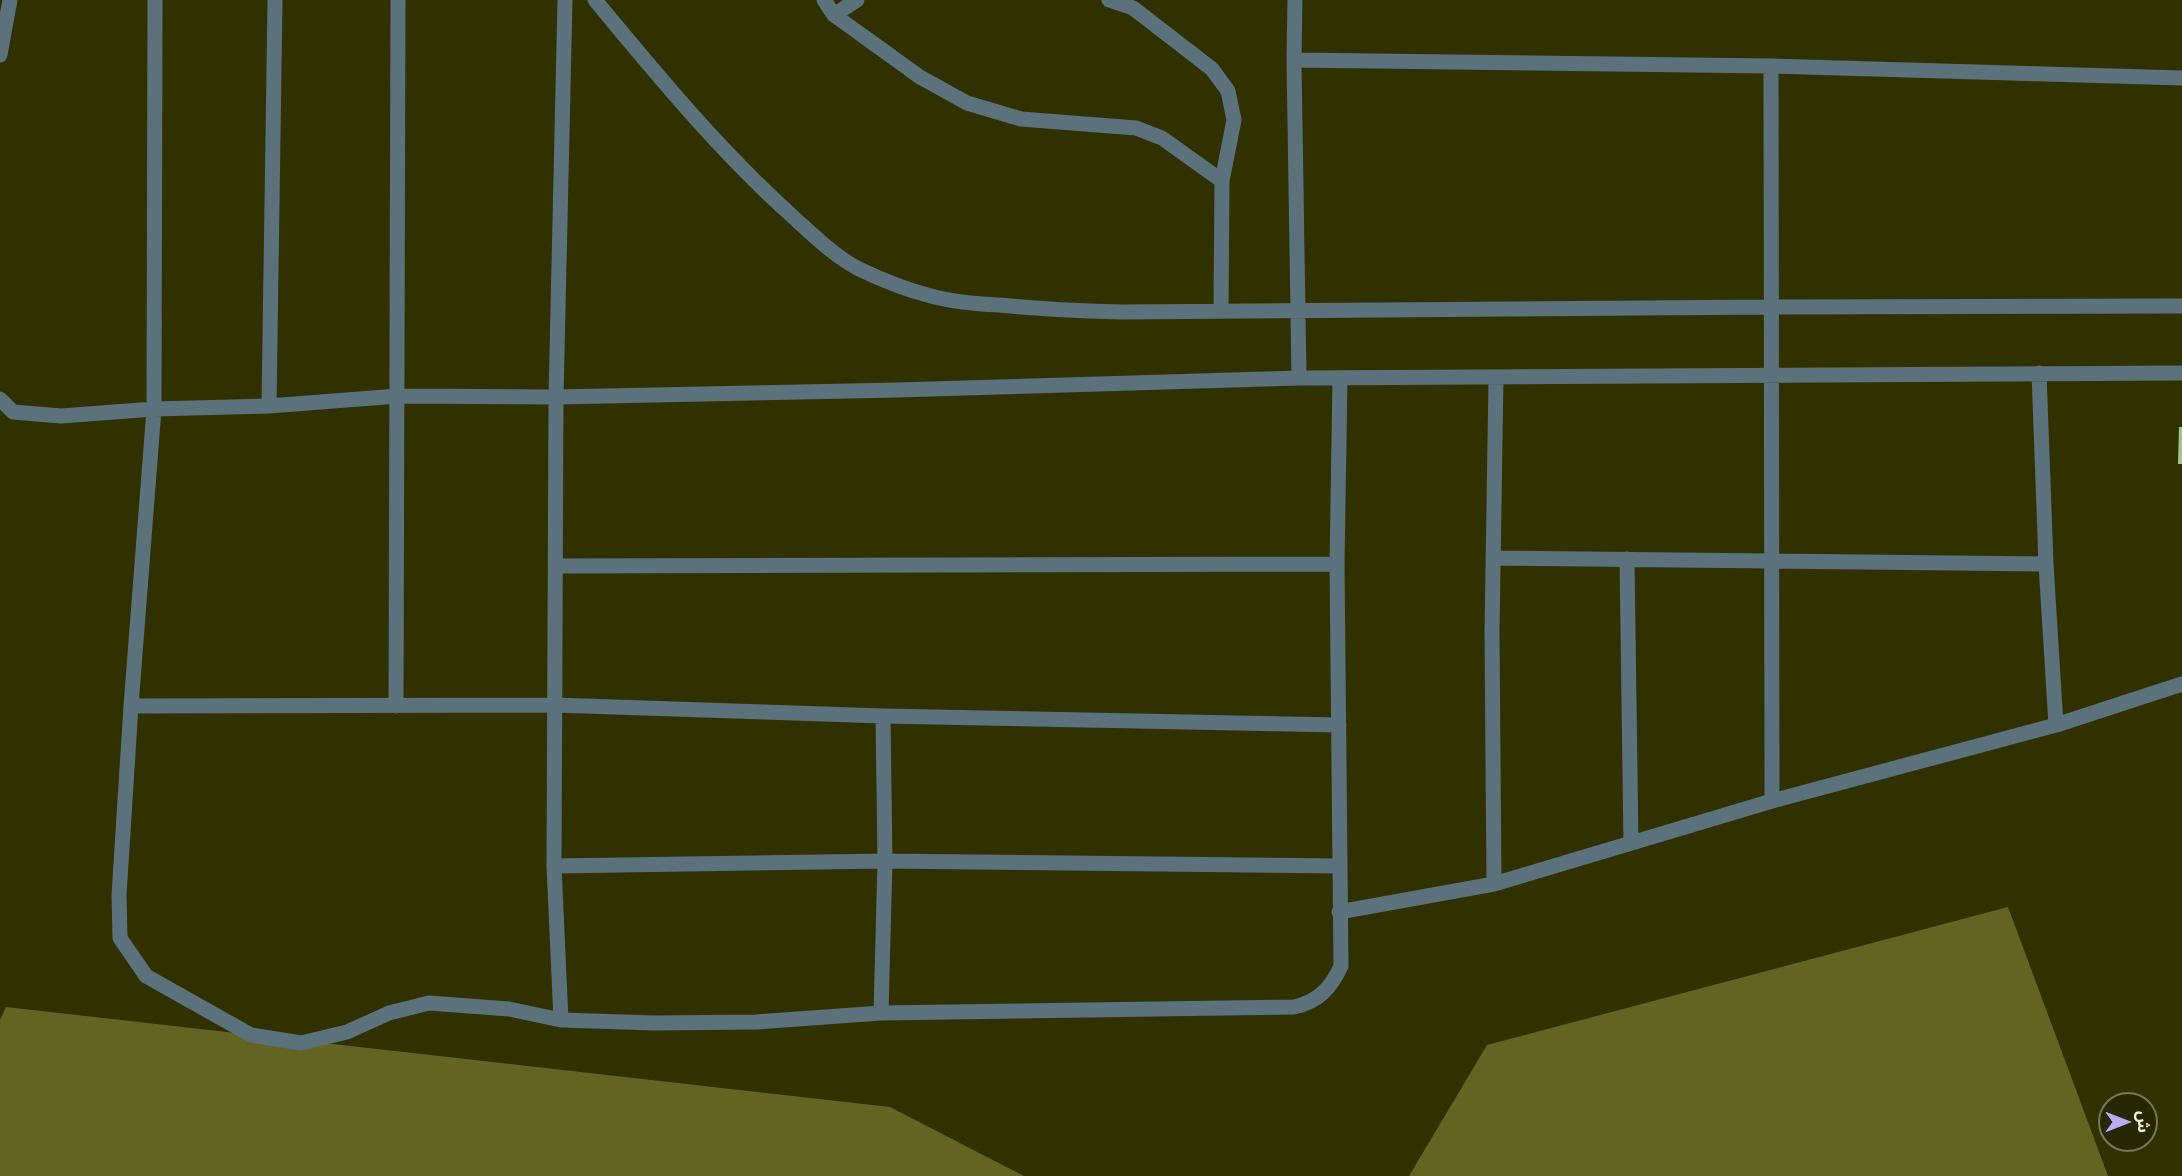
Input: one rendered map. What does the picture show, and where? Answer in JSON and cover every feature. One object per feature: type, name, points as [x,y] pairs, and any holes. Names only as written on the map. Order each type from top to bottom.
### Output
[{"type":"street","points":[[0,55],[10,0]]},
{"type":"street","points":[[155,0],[154,409],[130,706],[119,895],[120,938],[146,976],[251,1035],[301,1043],[347,1032],[389,1012],[429,1003],[509,1009],[561,1020],[654,1023],[756,1022],[881,1014],[1306,1004],[1329,988],[1341,966],[1337,564],[1340,378]]},
{"type":"street","points":[[269,406],[275,0]]},
{"type":"street","points":[[396,705],[398,0]]},
{"type":"street","points":[[561,1020],[554,866],[556,397],[565,0]]},
{"type":"street","points":[[595,0],[710,135],[766,192],[818,239],[857,268],[898,286],[932,297],[966,303],[1036,309],[1122,312],[2182,306]]},
{"type":"street","points":[[825,0],[834,15],[920,77],[967,103],[1021,119],[1136,128],[1162,138],[1222,181]]},
{"type":"street","points":[[834,15],[857,0]]},
{"type":"street","points":[[1109,0],[1133,8],[1212,69],[1228,91],[1234,120],[1222,181],[1221,312]]},
{"type":"street","points":[[1295,0],[1299,378]]},
{"type":"street","points":[[1294,60],[1771,66],[2182,78]]},
{"type":"street","points":[[1771,66],[1772,801]]},
{"type":"street","points":[[2039,373],[2046,564],[2056,725]]},
{"type":"street","points":[[0,399],[13,412],[61,416],[154,409],[269,406],[398,396],[556,397],[1299,378],[2182,373]]},
{"type":"street","points":[[1494,884],[1493,558],[1496,378]]},
{"type":"street","points":[[1493,558],[2046,564]]},
{"type":"street","points":[[1627,560],[1630,843]]},
{"type":"street","points":[[556,566],[1337,564]]},
{"type":"street","points":[[1339,912],[1494,884],[1772,801],[2056,725],[2182,684]]},
{"type":"street","points":[[130,706],[555,705],[882,716],[1339,725]]},
{"type":"street","points":[[881,1014],[885,861],[882,716]]},
{"type":"street","points":[[554,866],[885,861],[1340,867]]},
{"type":"shaded area","points":[[2008,907],[2108,1176],[1409,1176],[1487,1045]]},
{"type":"shaded area","points":[[6,1007],[890,1107],[1024,1176],[0,1176],[0,1020]]},
{"type":"building","points":[[2179,427],[2182,427],[2182,464],[2178,464]]}]
